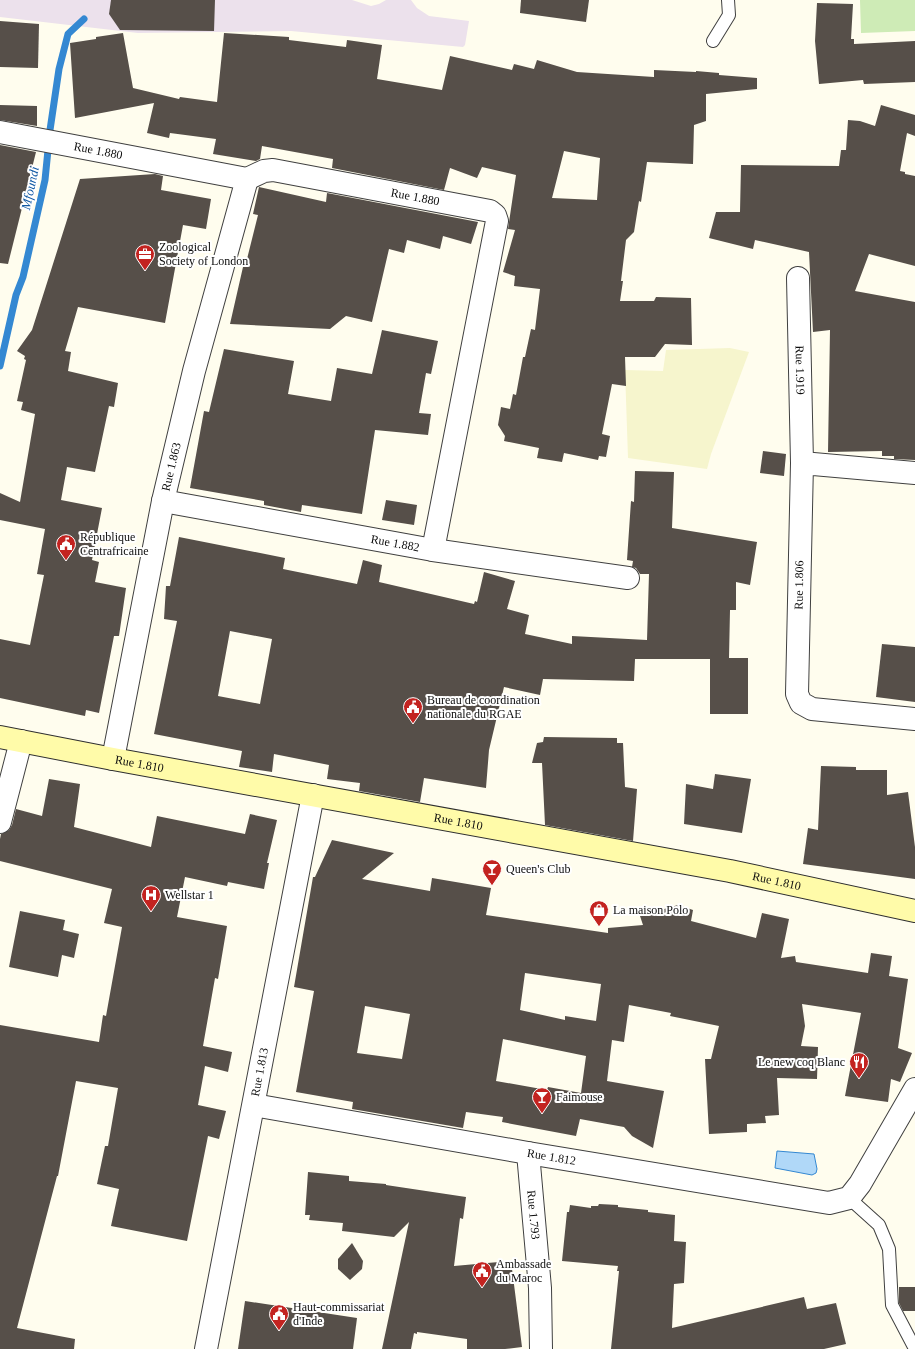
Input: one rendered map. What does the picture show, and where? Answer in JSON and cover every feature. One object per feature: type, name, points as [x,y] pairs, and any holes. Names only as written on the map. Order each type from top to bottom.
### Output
[{"type":"street","name":"Rue 1.880","points":[[0,132],[247,179],[264,171],[273,170],[490,211],[495,215],[497,221],[433,550]]},
{"type":"street","name":"Rue 1.863","points":[[113,759],[163,501],[194,372],[247,179]]},
{"type":"street","name":"Rue 1.919","points":[[798,278],[802,463]]},
{"type":"street","points":[[802,463],[915,473]]},
{"type":"street","name":"Rue 1.806","points":[[802,463],[797,694],[799,699],[801,703],[812,709],[915,719]]},
{"type":"street","name":"Rue 1.882","points":[[163,501],[433,550],[628,578]]},
{"type":"street","points":[[0,822],[10,739]]},
{"type":"street","name":"Rue 1.810","points":[[10,739],[730,871],[915,911]]},
{"type":"street","name":"Rue 1.813","points":[[206,1349],[313,795]]},
{"type":"street","points":[[849,1198],[860,1184],[915,1089]]},
{"type":"street","name":"Rue 1.812","points":[[254,1105],[528,1153],[829,1203],[849,1198]]},
{"type":"street","name":"Rue 1.793","points":[[528,1153],[540,1288],[541,1349]]},
{"type":"lane","points":[[713,41],[729,15],[728,0]]},
{"type":"lane","points":[[849,1198],[878,1225],[887,1243],[889,1249],[892,1305],[913,1345],[915,1346]]},
{"type":"shaded area","points":[[0,0],[352,0],[371,6],[386,0],[411,0],[417,8],[429,16],[469,21],[465,45],[463,47],[291,31],[138,33],[0,17]]},
{"type":"green space","points":[[860,0],[915,0],[915,31],[861,33]]},
{"type":"green space","points":[[730,348],[749,352],[711,454],[707,469],[628,458],[625,370],[663,371],[666,350]]},
{"type":"water","points":[[777,1151],[814,1154],[817,1169],[816,1173],[812,1175],[775,1168]]},
{"type":"building","points":[[111,0],[215,0],[214,31],[120,30],[109,14]]},
{"type":"building","points":[[521,0],[589,0],[586,22],[520,13]]},
{"type":"building","points":[[817,3],[853,4],[851,39],[854,39],[854,44],[915,41],[915,82],[864,84],[863,80],[819,84],[815,41]]},
{"type":"building","points":[[0,21],[39,24],[38,68],[0,67]]},
{"type":"building","points":[[123,33],[133,88],[179,99],[180,97],[217,102],[224,33],[289,37],[289,40],[346,47],[347,40],[382,45],[377,79],[442,90],[450,56],[512,70],[514,64],[534,69],[537,60],[577,72],[654,77],[654,70],[696,71],[719,73],[719,75],[757,78],[757,89],[706,94],[706,121],[694,125],[693,164],[647,162],[641,202],[639,201],[634,232],[626,240],[620,301],[654,301],[656,297],[691,298],[692,345],[665,344],[655,357],[625,357],[626,386],[612,384],[602,434],[610,436],[606,457],[599,456],[598,460],[564,453],[562,462],[537,458],[539,448],[504,441],[505,436],[498,425],[501,407],[510,409],[513,394],[516,395],[523,357],[525,357],[531,329],[535,330],[540,289],[514,286],[515,276],[503,272],[515,230],[508,229],[516,175],[482,167],[477,178],[450,168],[444,190],[332,168],[333,159],[262,146],[260,159],[256,161],[213,154],[216,139],[170,133],[169,138],[147,133],[154,103],[75,118],[70,43],[96,39],[96,37]],"holes":[[[564,151],[600,158],[597,200],[552,198]]]},
{"type":"building","points":[[0,105],[37,106],[37,126],[0,120]]},
{"type":"building","points":[[881,105],[915,115],[915,136],[907,133],[900,171],[905,172],[905,174],[915,176],[915,266],[869,254],[855,291],[915,302],[915,460],[894,459],[894,456],[882,456],[882,451],[828,452],[830,330],[813,332],[809,252],[755,240],[753,249],[709,238],[716,212],[740,212],[741,165],[839,166],[841,150],[846,150],[848,120],[860,121],[875,126]]},
{"type":"building","points":[[0,145],[36,152],[8,264],[0,263]]},
{"type":"building","points":[[155,174],[163,176],[161,190],[211,199],[206,229],[183,225],[165,323],[78,307],[65,351],[71,352],[68,371],[118,383],[114,407],[109,406],[95,472],[67,467],[61,500],[102,508],[92,560],[99,562],[95,582],[126,588],[119,636],[114,636],[99,713],[86,710],[85,716],[0,698],[0,639],[30,645],[44,575],[37,574],[45,529],[0,520],[0,493],[20,502],[35,414],[21,410],[23,402],[17,401],[26,360],[24,359],[25,356],[17,351],[32,330],[80,179]]},
{"type":"building","points":[[259,187],[326,202],[327,193],[478,222],[471,244],[443,236],[440,249],[407,240],[404,253],[389,249],[372,322],[346,316],[330,329],[230,324],[243,267],[245,267],[258,215],[253,214]]},
{"type":"building","points":[[382,330],[438,341],[431,374],[426,373],[419,413],[431,414],[428,435],[375,430],[362,514],[302,505],[301,512],[264,505],[264,501],[190,488],[204,411],[209,412],[224,349],[294,361],[288,394],[331,401],[337,368],[372,374]]},
{"type":"building","points":[[763,451],[786,454],[784,476],[760,473]]},
{"type":"building","points":[[635,471],[674,472],[672,528],[757,542],[750,585],[736,582],[736,610],[730,610],[729,658],[748,658],[748,714],[710,714],[710,659],[635,659],[634,681],[543,679],[540,695],[504,687],[489,750],[486,788],[424,778],[420,802],[359,791],[360,783],[327,779],[329,765],[274,754],[272,772],[239,767],[242,751],[154,734],[177,621],[164,619],[166,586],[170,586],[179,537],[285,558],[283,569],[357,584],[363,560],[382,565],[379,582],[474,604],[475,601],[477,602],[484,572],[515,581],[507,609],[529,615],[525,634],[572,644],[572,636],[647,640],[649,574],[640,574],[636,568],[632,567],[633,561],[627,560],[631,501],[634,502]],"holes":[[[230,631],[272,639],[260,704],[218,696]]]},
{"type":"building","points":[[386,500],[417,505],[414,525],[382,520]]},
{"type":"building","points":[[882,644],[915,647],[915,702],[876,697]]},
{"type":"building","points":[[544,737],[617,738],[617,743],[623,743],[625,787],[637,789],[633,841],[545,825],[542,763],[532,763],[537,743],[543,742]]},
{"type":"building","points":[[821,766],[856,767],[856,770],[887,770],[887,795],[908,792],[915,847],[915,879],[803,864],[808,828],[818,830]]},
{"type":"building","points":[[715,774],[751,779],[742,833],[684,824],[686,784],[713,789]]},
{"type":"building","points":[[49,779],[80,784],[74,827],[151,847],[157,816],[245,834],[250,814],[277,820],[267,863],[269,863],[264,889],[228,882],[227,886],[185,877],[177,917],[227,926],[218,979],[215,978],[203,1046],[232,1052],[228,1072],[205,1066],[198,1105],[226,1111],[219,1139],[208,1136],[187,1241],[111,1226],[119,1189],[97,1184],[105,1146],[108,1146],[118,1088],[76,1081],[58,1176],[17,1328],[75,1339],[74,1349],[0,1349],[0,1025],[99,1042],[103,1015],[106,1016],[122,927],[104,923],[112,889],[0,861],[1,834],[9,830],[12,825],[16,809],[42,816]]},
{"type":"building","points":[[332,840],[394,853],[362,879],[430,891],[432,878],[491,888],[486,915],[608,933],[608,928],[643,925],[640,916],[678,905],[693,910],[691,921],[756,938],[762,913],[789,919],[781,958],[795,956],[796,962],[868,973],[871,953],[892,956],[889,976],[908,979],[898,1048],[912,1053],[900,1082],[891,1079],[888,1102],[845,1096],[861,1013],[802,1004],[805,1026],[801,1046],[818,1047],[817,1079],[777,1078],[779,1115],[765,1116],[766,1123],[747,1124],[747,1132],[709,1134],[705,1059],[711,1059],[719,1026],[670,1016],[671,1013],[629,1005],[624,1042],[612,1040],[607,1081],[664,1091],[653,1148],[632,1136],[624,1127],[580,1119],[576,1136],[502,1122],[503,1117],[466,1112],[463,1128],[352,1109],[353,1102],[296,1092],[314,991],[294,987],[313,877],[315,877]],"holes":[[[525,973],[601,984],[596,1021],[565,1016],[565,1020],[520,1010]],[[365,1006],[410,1014],[402,1059],[357,1053]],[[503,1039],[586,1056],[581,1093],[548,1087],[547,1090],[496,1081]]]},
{"type":"building","points":[[20,911],[65,920],[63,930],[79,934],[74,958],[62,955],[58,977],[9,967]]},
{"type":"building","points":[[308,1172],[349,1176],[349,1181],[386,1184],[466,1197],[463,1219],[460,1218],[454,1266],[511,1261],[522,1347],[505,1349],[467,1349],[467,1339],[417,1332],[417,1334],[414,1333],[411,1349],[382,1349],[409,1222],[394,1237],[342,1231],[343,1223],[309,1220],[310,1215],[305,1215]]},
{"type":"building","points":[[599,1204],[618,1205],[618,1207],[675,1215],[674,1241],[686,1242],[684,1283],[674,1284],[672,1328],[804,1297],[807,1309],[836,1303],[846,1344],[824,1349],[611,1349],[619,1271],[617,1271],[618,1266],[562,1261],[567,1212],[569,1212],[570,1205],[591,1208],[591,1206],[598,1206]]},
{"type":"building","points":[[352,1243],[363,1261],[362,1269],[350,1280],[338,1269],[338,1259]]},
{"type":"building","points":[[899,1287],[915,1287],[915,1311],[903,1311],[899,1303]]},
{"type":"building","name":"Haut-commissariat d'Inde","points":[[245,1301],[357,1318],[353,1349],[238,1349]]},
{"type":"waterway","name":"Mfoundi","points":[[0,366],[16,295],[23,277],[45,180],[50,130],[59,69],[68,34],[84,19]]},
{"type":"place","name":"Zoological Society of London","points":[[145,271]]},
{"type":"place","name":"République Centrafricaine","points":[[66,561]]},
{"type":"place","name":"Bureau de coordination nationale du RGAE","points":[[413,724]]},
{"type":"place","name":"Queen's Club","points":[[492,886]]},
{"type":"place","name":"Wellstar 1","points":[[151,912]]},
{"type":"place","name":"La maison Polo","points":[[599,927]]},
{"type":"place","name":"Le new coq Blanc","points":[[859,1079]]},
{"type":"place","name":"Faimouse","points":[[542,1114]]},
{"type":"place","name":"Ambassade du Maroc","points":[[482,1288]]},
{"type":"place","name":"Haut-commissariat d'Inde","points":[[279,1331]]}]
